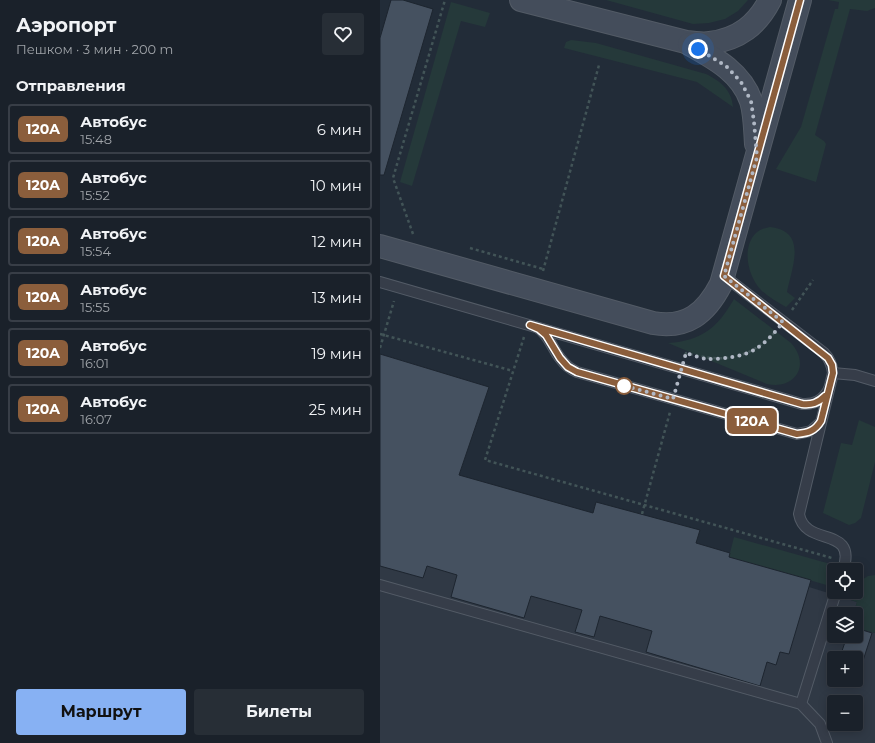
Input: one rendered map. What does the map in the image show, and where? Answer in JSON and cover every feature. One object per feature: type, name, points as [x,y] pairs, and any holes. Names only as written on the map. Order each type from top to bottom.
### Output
[{"type":"main road","points":[[521,0],[686,42],[710,44],[736,36],[751,27],[763,13],[770,0]]},
{"type":"main road","points":[[380,246],[653,323],[663,325],[675,324],[691,319],[713,300],[722,284],[800,0]]},
{"type":"main road","points":[[686,42],[726,66],[741,82],[751,101],[757,157]]},
{"type":"lane","points":[[724,276],[828,358],[832,365],[833,373],[799,514],[803,526],[807,530],[832,538],[842,545],[845,551],[845,563]]},
{"type":"lane","points":[[380,282],[802,404],[809,404],[821,400],[829,389]]},
{"type":"lane","points":[[529,324],[539,329],[546,335],[560,358],[568,367],[577,372],[797,434],[811,431],[817,427],[821,421]]},
{"type":"lane","points":[[833,373],[855,375],[875,381]]},
{"type":"lane","points":[[380,585],[801,704],[820,724],[827,743]]},
{"type":"lane","points":[[801,704],[834,599]]},
{"type":"path","points":[[414,233],[393,178],[445,0]]},
{"type":"path","points":[[538,290],[599,65]]},
{"type":"path","points":[[467,248],[543,268]]},
{"type":"path","points":[[681,368],[686,353],[706,359],[736,356],[757,348],[766,341],[783,322],[812,280]]},
{"type":"path","points":[[529,324],[486,460],[644,505],[835,563]]},
{"type":"path","points":[[380,334],[514,371]]},
{"type":"path","points":[[642,514],[673,399]]},
{"type":"shaded area","points":[[380,354],[489,387],[459,475],[730,553],[729,557],[811,580],[809,587],[827,593],[827,599],[847,599],[857,602],[855,607],[827,607],[827,643],[863,643],[863,630],[875,633],[875,743],[380,743]]},
{"type":"green space","points":[[606,0],[748,0],[738,11],[725,19],[709,23],[693,24]]},
{"type":"green space","points":[[828,0],[875,0],[875,8],[867,11],[850,9],[815,135],[826,144],[816,182],[776,169],[801,127],[835,9],[838,9],[839,2]]},
{"type":"green space","points":[[451,2],[490,13],[485,27],[461,21],[412,186],[400,182]]},
{"type":"green space","points":[[571,40],[596,43],[706,74],[720,83],[728,91],[733,107],[697,82],[564,48],[566,42]]},
{"type":"green space","points":[[770,227],[782,230],[789,235],[795,252],[787,292],[795,298],[786,307],[761,290],[756,284],[748,262],[751,239],[759,231]]},
{"type":"green space","points":[[734,299],[791,343],[797,351],[800,360],[800,367],[797,374],[792,379],[777,385],[767,384],[668,343],[680,342],[700,336],[708,331],[722,317]]},
{"type":"green space","points":[[859,420],[875,427],[875,462],[861,518],[855,523],[849,525],[823,513],[841,443],[852,445]]},
{"type":"green space","points":[[734,537],[827,563],[827,585],[729,557]]},
{"type":"green space","points":[[875,575],[875,633],[863,630],[863,607],[855,607],[857,602],[851,600],[863,599],[863,579],[868,576]]},
{"type":"building","points":[[391,0],[403,0],[433,9],[384,175],[380,175],[380,38]]},
{"type":"building","points":[[380,354],[489,387],[459,475],[593,513],[596,502],[700,530],[696,543],[730,553],[729,557],[811,580],[789,654],[780,652],[776,665],[767,662],[760,686],[646,652],[652,631],[600,616],[594,637],[575,632],[582,610],[531,596],[524,618],[451,597],[457,575],[427,566],[423,578],[380,566]]},
{"type":"building","points":[[863,630],[872,633],[863,661],[863,651],[842,651],[845,643],[863,643]]},
{"type":"bus line","name":"120А","points":[[800,0],[724,276],[824,353],[828,358],[832,365],[833,373],[821,421],[817,427],[804,434],[797,434],[577,372],[568,367],[560,358],[546,335],[539,329],[530,325],[802,404],[815,403],[825,396]]},
{"type":"route","points":[[624,386],[618,384],[673,399],[686,353],[706,359],[736,356],[747,353],[766,341],[783,322],[724,276],[757,157],[754,122],[751,101],[741,82],[726,66],[698,49]]}]
